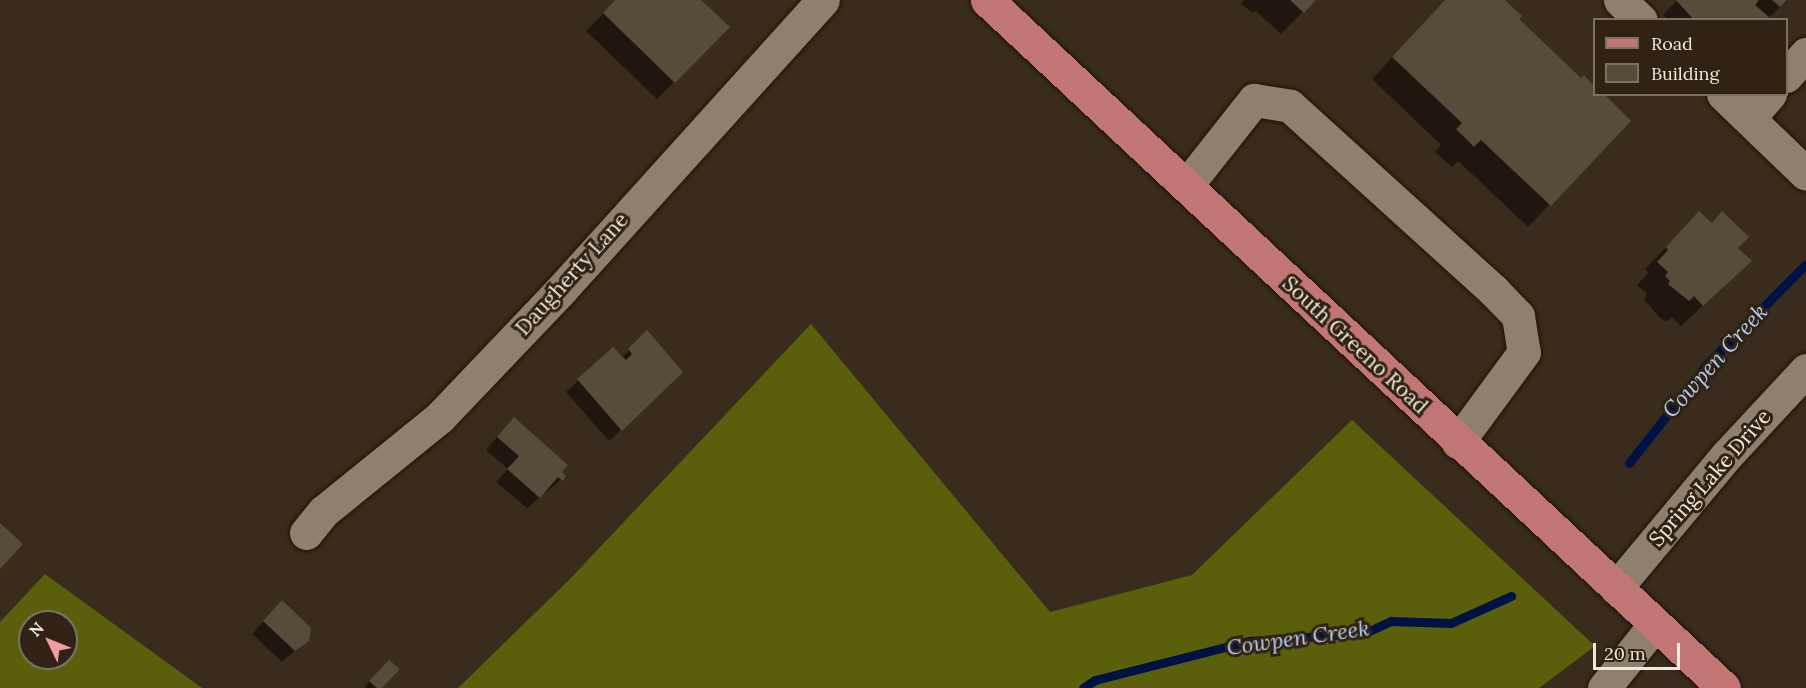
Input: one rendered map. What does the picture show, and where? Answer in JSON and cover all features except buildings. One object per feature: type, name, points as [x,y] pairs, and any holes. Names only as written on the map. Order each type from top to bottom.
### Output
[{"type":"main road","name":"South Greeno Road","points":[[987,0],[1724,688]]},
{"type":"street","name":"Daugherty Lane","points":[[306,533],[324,512],[440,417],[560,291],[823,0]]},
{"type":"street","points":[[1620,0],[1639,18]]},
{"type":"street","points":[[1788,74],[1806,54]]},
{"type":"street","points":[[1725,96],[1806,174]]},
{"type":"street","points":[[1749,118],[1768,96]]},
{"type":"street","points":[[1186,186],[1254,100],[1290,106],[1493,290],[1518,316],[1524,352],[1458,442]]},
{"type":"street","name":"Spring Lake Drive","points":[[1616,588],[1727,455],[1806,370]]},
{"type":"street","points":[[1604,688],[1655,624]]},
{"type":"green space","points":[[811,324],[1050,612],[1192,575],[1352,420],[1595,646],[1539,688],[458,688],[568,581]]},
{"type":"green space","points":[[45,574],[202,688],[0,688],[0,622]]},
{"type":"waterway","name":"Cowpen Creek","points":[[1629,463],[1708,363],[1806,264]]},
{"type":"waterway","name":"Cowpen Creek","points":[[1083,688],[1095,680],[1249,641],[1365,633],[1391,621],[1451,623],[1511,596]]}]
